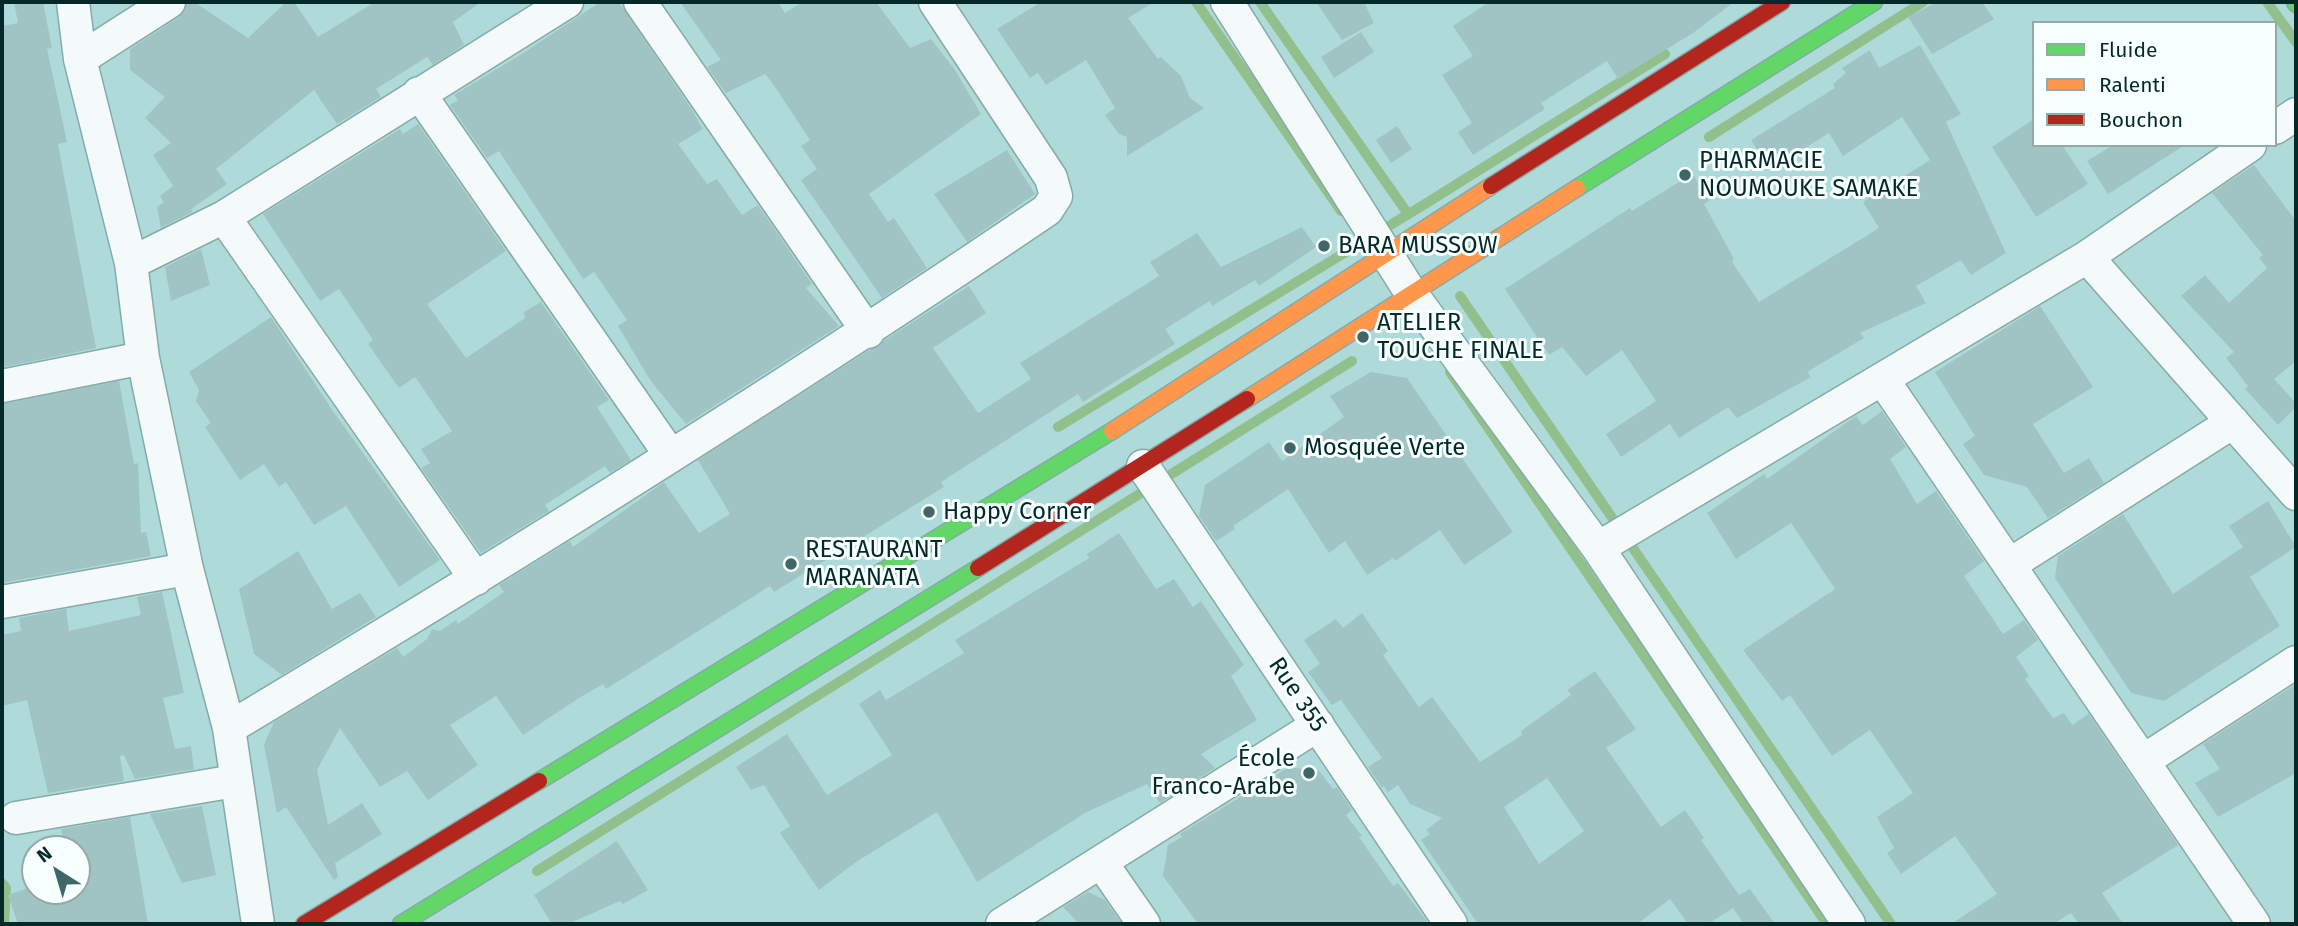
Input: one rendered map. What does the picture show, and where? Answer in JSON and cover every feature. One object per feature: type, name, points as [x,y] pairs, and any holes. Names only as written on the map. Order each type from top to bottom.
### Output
[{"type":"main road","points":[[303,924],[1117,428],[1386,252],[1782,2]]},
{"type":"main road","points":[[401,924],[1143,466],[1410,293],[1874,2]]},
{"type":"street","points":[[72,2],[80,59],[131,263],[143,358],[187,569],[229,728],[258,924]]},
{"type":"street","points":[[80,59],[169,2]]},
{"type":"street","points":[[131,263],[224,218],[567,2]]},
{"type":"street","points":[[640,2],[867,332]]},
{"type":"street","points":[[229,728],[476,579],[867,332],[1047,210],[1056,196],[1051,178],[935,2]]},
{"type":"street","points":[[1227,2],[1410,293],[1598,548],[1849,924]]},
{"type":"street","points":[[419,93],[671,456]]},
{"type":"street","points":[[2277,127],[2296,114]]},
{"type":"street","points":[[1598,548],[2087,257],[2247,147]]},
{"type":"street","points":[[224,218],[476,579]]},
{"type":"street","points":[[2087,257],[2296,494]]},
{"type":"street","points":[[2,386],[143,358]]},
{"type":"street","points":[[1883,380],[2254,924]]},
{"type":"street","points":[[2009,565],[2233,422]]},
{"type":"street","name":"Rue 355","points":[[1143,466],[1451,924]]},
{"type":"street","points":[[2,602],[187,569]]},
{"type":"street","points":[[2143,761],[2296,662]]},
{"type":"street","points":[[1002,924],[1318,725]]},
{"type":"street","points":[[16,818],[235,781]]},
{"type":"street","points":[[1101,862],[1144,924]]},
{"type":"building","points":[[14,2],[43,2],[52,48],[47,49],[67,142],[58,144],[96,348],[4,367],[2,26],[18,23]]},
{"type":"building","points":[[187,2],[194,2],[248,38],[286,2],[294,2],[318,37],[375,2],[481,2],[453,22],[464,45],[433,65],[427,57],[376,89],[381,97],[337,124],[314,90],[216,169],[227,184],[191,209],[192,212],[161,228],[157,207],[164,202],[160,196],[173,186],[153,155],[171,143],[145,118],[165,97],[130,70],[130,49],[179,17]]},
{"type":"building","points":[[600,2],[619,2],[692,110],[703,129],[678,144],[707,184],[717,179],[742,215],[758,205],[812,284],[806,288],[839,326],[686,424],[650,380],[618,326],[627,320],[594,272],[583,279],[499,151],[487,158],[450,105],[458,100],[454,95]]},
{"type":"building","points":[[680,2],[778,2],[785,13],[802,2],[876,2],[910,48],[931,39],[955,70],[981,114],[869,194],[888,222],[894,218],[927,268],[882,298],[801,180],[817,169],[801,146],[810,140],[773,84],[765,74],[726,93],[707,67],[721,60]]},
{"type":"building","points":[[1041,2],[1154,2],[1128,18],[1158,59],[1161,57],[1181,76],[1190,98],[1204,108],[1127,156],[1127,137],[1119,134],[1105,115],[1115,108],[1086,60],[1046,85],[1038,73],[1030,78],[997,29]]},
{"type":"building","points":[[1316,2],[1364,2],[1374,23],[1342,40]]},
{"type":"building","points":[[1489,2],[1734,2],[1693,33],[1618,79],[1607,61],[1541,103],[1545,109],[1473,155],[1458,132],[1472,123],[1442,75],[1473,56],[1453,26]]},
{"type":"building","points":[[1937,2],[1982,2],[1994,19],[1932,54],[1908,17]]},
{"type":"building","points":[[1361,32],[1374,52],[1334,78],[1321,57]]},
{"type":"building","points":[[1920,45],[1961,114],[1946,122],[2006,253],[1971,275],[1961,260],[1916,286],[1926,303],[1860,333],[1864,338],[1807,372],[1811,377],[1737,418],[1728,407],[1679,438],[1670,424],[1621,457],[1606,434],[1656,401],[1622,350],[1586,376],[1562,347],[1549,355],[1505,289],[1630,208],[1632,211],[1692,174],[1710,200],[1704,204],[1734,259],[1732,262],[1759,302],[1879,228],[1863,202],[1930,160],[1902,117],[1843,156],[1829,133],[1770,170],[1751,140],[1835,88],[1833,84],[1846,73],[1842,68],[1870,50],[1879,68]]},
{"type":"building","points":[[2032,120],[2032,147],[2063,147],[2088,184],[2036,217],[1992,147]]},
{"type":"building","points":[[418,124],[506,251],[427,304],[466,358],[525,318],[524,312],[541,302],[609,400],[597,407],[631,460],[610,473],[605,466],[545,505],[549,511],[481,553],[421,468],[430,463],[421,449],[452,431],[415,377],[399,388],[368,344],[373,340],[339,289],[320,301],[263,214],[400,129],[403,134]]},
{"type":"building","points":[[1397,126],[1412,149],[1391,163],[1376,140]]},
{"type":"building","points":[[2110,147],[2182,147],[2108,194],[2087,161]]},
{"type":"building","points":[[1007,150],[1035,194],[967,242],[934,194]]},
{"type":"building","points":[[2254,165],[2296,221],[2296,361],[2274,379],[2296,403],[2296,407],[2278,425],[2245,389],[2248,386],[2226,358],[2234,352],[2181,296],[2205,275],[2229,303],[2267,268],[2259,258],[2263,255],[2212,193]]},
{"type":"building","points":[[1302,227],[1316,247],[1259,286],[1255,280],[1212,306],[1210,301],[1165,329],[1175,344],[1083,402],[1078,394],[941,482],[944,487],[774,592],[770,586],[606,689],[603,684],[523,735],[496,696],[450,725],[478,765],[428,800],[407,771],[380,787],[340,728],[317,770],[328,825],[362,803],[382,834],[335,863],[338,877],[334,880],[286,807],[277,813],[264,745],[274,722],[397,648],[403,657],[427,639],[432,629],[440,631],[456,620],[458,624],[504,592],[499,585],[570,541],[573,547],[664,482],[699,533],[730,514],[698,460],[969,286],[986,313],[933,348],[978,413],[1031,379],[1020,363],[1159,276],[1150,262],[1197,233],[1221,267]]},
{"type":"building","points":[[201,249],[210,285],[171,301],[165,267]]},
{"type":"building","points":[[2040,306],[2093,387],[2033,424],[2064,473],[2089,458],[2104,483],[2048,518],[2027,487],[1984,475],[1963,444],[1975,436],[1935,372]]},
{"type":"building","points":[[271,317],[335,414],[440,560],[399,587],[346,506],[314,525],[286,482],[279,487],[264,464],[240,480],[205,427],[211,423],[196,401],[199,390],[189,372]]},
{"type":"building","points":[[1371,372],[1407,378],[1513,532],[1464,565],[1440,530],[1395,561],[1393,558],[1367,575],[1345,541],[1329,553],[1288,489],[1233,526],[1235,529],[1216,541],[1199,516],[1205,485],[1269,442],[1282,461],[1344,417],[1330,396]]},
{"type":"building","points":[[119,381],[134,464],[138,463],[141,533],[146,532],[151,556],[2,583],[2,404]]},
{"type":"building","points":[[1882,411],[1906,447],[1890,459],[1917,504],[1936,491],[1984,561],[1964,576],[2003,634],[2024,620],[2038,640],[2016,657],[2029,676],[2025,679],[2053,718],[2064,713],[2072,725],[2089,714],[2178,845],[2102,893],[2123,924],[2079,924],[2071,913],[2053,924],[1951,924],[1997,894],[1955,836],[1901,874],[1887,853],[1894,848],[1877,817],[1913,793],[1870,730],[1832,756],[1790,695],[1782,701],[1743,650],[1835,589],[1791,523],[1736,559],[1707,513],[1764,474],[1767,479],[1856,416],[1863,425]]},
{"type":"building","points":[[2268,501],[2296,547],[2250,577],[2280,626],[2164,701],[2131,693],[2055,578],[2058,556],[2123,514],[2173,594],[2243,547],[2229,526]]},
{"type":"building","points":[[1119,533],[1156,589],[1174,579],[1193,607],[1201,601],[1244,665],[1231,676],[1257,720],[1201,754],[1215,768],[1160,803],[1147,784],[1085,813],[977,882],[937,812],[856,862],[819,890],[780,833],[790,826],[764,785],[751,790],[736,767],[787,734],[827,795],[892,755],[859,704],[880,690],[886,700],[964,653],[955,640],[1089,558],[1087,554]]},
{"type":"building","points":[[298,551],[332,609],[360,593],[376,617],[282,675],[254,654],[239,589]]},
{"type":"building","points":[[162,592],[184,693],[163,698],[175,749],[191,746],[194,769],[135,779],[124,755],[120,756],[124,781],[48,793],[27,700],[2,706],[2,635],[21,631],[19,618],[66,609],[69,631],[141,615],[137,597]]},
{"type":"building","points":[[1362,613],[1388,651],[1383,655],[1419,707],[1432,697],[1480,762],[1522,735],[1521,731],[1571,695],[1567,690],[1595,671],[1636,729],[1606,748],[1661,827],[1685,810],[1704,838],[1701,840],[1739,895],[1750,889],[1775,924],[1744,924],[1733,908],[1708,924],[1688,924],[1670,899],[1637,924],[1478,924],[1421,840],[1430,834],[1426,830],[1442,818],[1410,804],[1398,785],[1388,792],[1384,786],[1382,788],[1368,767],[1382,758],[1341,700],[1332,705],[1308,672],[1320,664],[1304,640],[1336,619],[1343,628]],"holes":[[[1547,778],[1584,831],[1539,864],[1504,807]]]},
{"type":"building","points":[[2296,684],[2296,773],[2218,817],[2195,783],[2220,769],[2203,744]]},
{"type":"building","points":[[1289,767],[1320,772],[1333,789],[1337,787],[1352,810],[1346,815],[1362,836],[1359,837],[1393,886],[1398,883],[1429,924],[1198,924],[1163,876],[1168,845],[1182,837],[1180,834]]},
{"type":"building","points":[[202,806],[216,875],[182,883],[150,814]]},
{"type":"building","points":[[130,817],[148,924],[18,924],[8,895],[21,890],[21,905],[91,905],[91,835],[62,835],[61,829]]},
{"type":"building","points":[[617,841],[648,890],[623,904],[620,901],[568,924],[552,924],[534,895]]},
{"type":"building","points":[[1088,892],[1105,900],[1122,924],[1079,924],[1063,907]]},
{"type":"waterway","points":[[1196,2],[1341,211]]},
{"type":"waterway","points":[[1260,2],[1408,214]]},
{"type":"waterway","points":[[1709,137],[1923,2]]},
{"type":"waterway","points":[[2267,2],[2296,42]]},
{"type":"waterway","points":[[1058,427],[1425,204],[1665,54]]},
{"type":"waterway","points":[[1460,296],[1891,924]]},
{"type":"waterway","points":[[537,871],[1352,361]]},
{"type":"waterway","points":[[1450,372],[1827,924]]},
{"type":"waterway","points":[[2,883],[6,888],[4,924]]},
{"type":"traffic: fast","points":[[1577,188],[1874,2]]},
{"type":"traffic: fast","points":[[539,781],[1112,431]]},
{"type":"traffic: fast","points":[[401,924],[978,568]]},
{"type":"traffic: slow","points":[[1112,431],[1491,186]]},
{"type":"traffic: slow","points":[[1247,399],[1577,188]]},
{"type":"traffic: jam","points":[[1491,186],[1782,2]]},
{"type":"traffic: jam","points":[[978,568],[1247,399]]},
{"type":"traffic: jam","points":[[304,924],[539,781]]},
{"type":"place","name":"PHARMACIE NOUMOUKE SAMAKE","points":[[1685,175]]},
{"type":"place","name":"BARA MUSSOW","points":[[1324,246]]},
{"type":"place","name":"ATELIER TOUCHE FINALE","points":[[1363,337]]},
{"type":"place","name":"Mosquée Verte","points":[[1290,448]]},
{"type":"place","name":"Happy Corner","points":[[929,512]]},
{"type":"place","name":"RESTAURANT MARANATA","points":[[791,564]]},
{"type":"place","name":"École Franco-Arabe","points":[[1309,773]]}]
